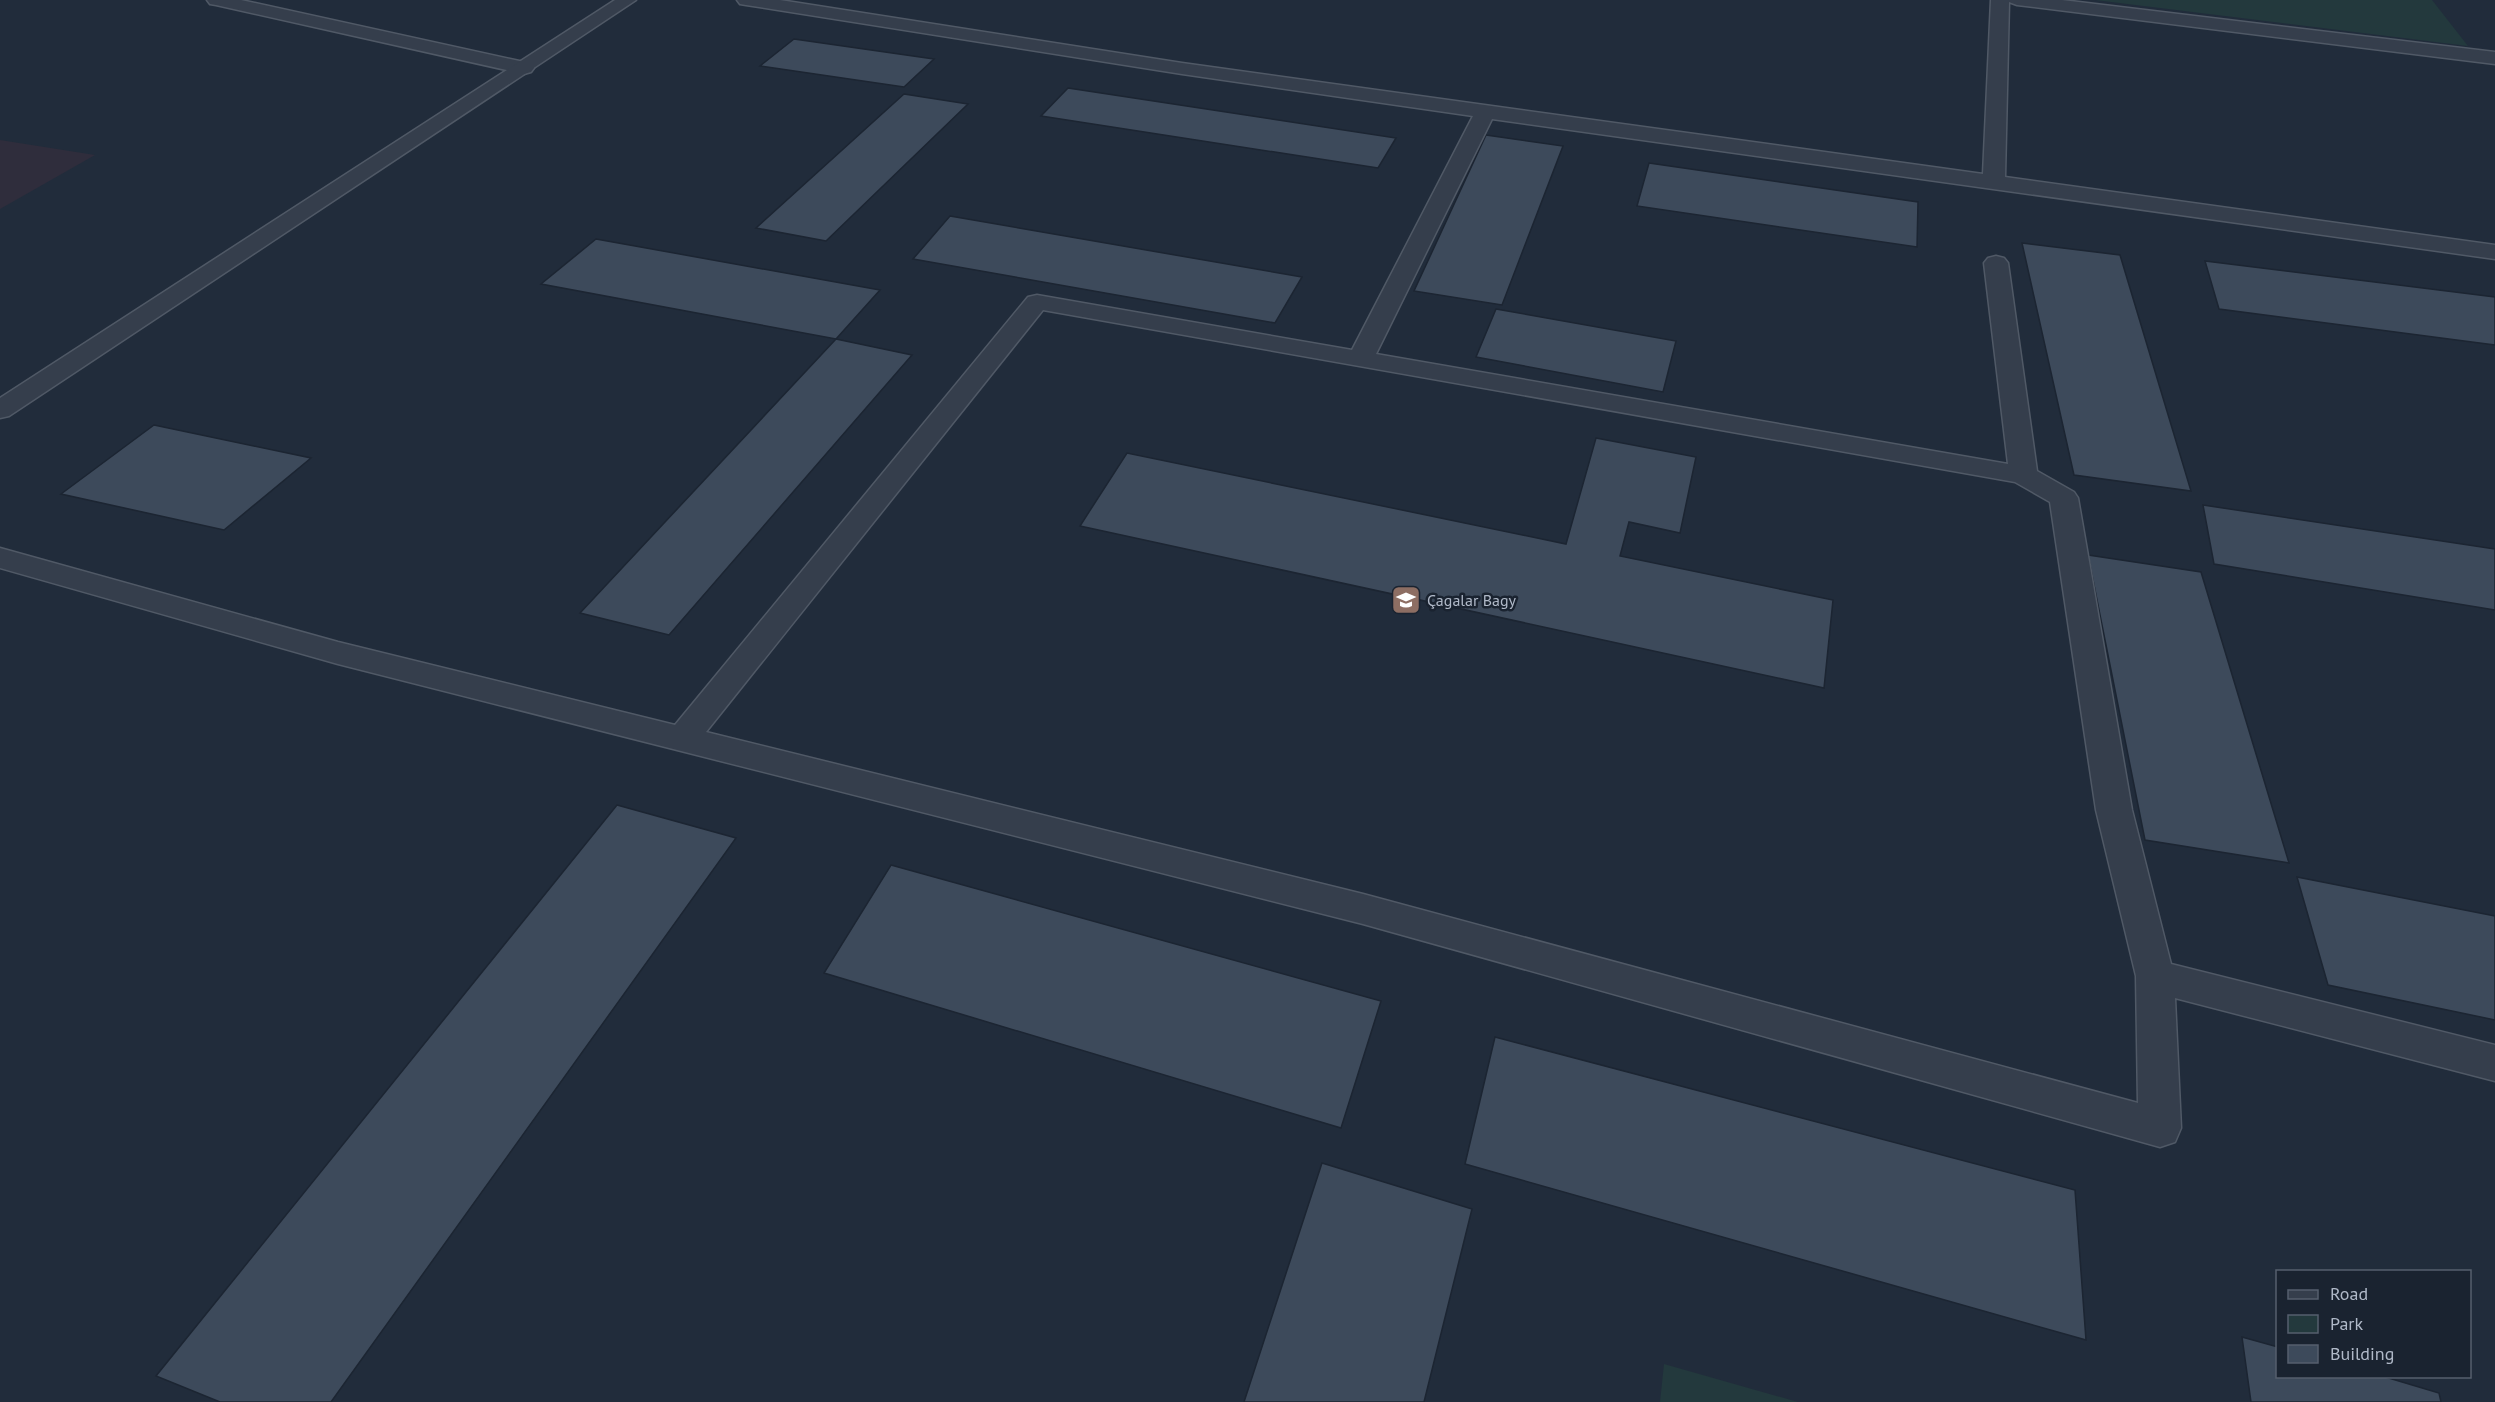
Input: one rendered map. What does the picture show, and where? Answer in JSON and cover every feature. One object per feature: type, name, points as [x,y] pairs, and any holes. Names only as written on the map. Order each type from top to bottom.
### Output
[{"type":"street","points":[[216,0],[524,68]]},
{"type":"street","points":[[0,410],[627,0]]},
{"type":"street","points":[[746,0],[943,33],[1485,113],[2495,252]]},
{"type":"street","points":[[1994,182],[2000,0]]},
{"type":"street","points":[[2017,0],[2495,58]]},
{"type":"street","points":[[1361,358],[1485,113]]},
{"type":"street","points":[[1996,263],[2023,475]]},
{"type":"street","points":[[0,558],[338,652],[682,739],[1363,909],[2160,1128],[2155,976],[2114,810],[2064,498],[2023,475],[1037,302],[682,739]]},
{"type":"street","points":[[2155,976],[2495,1063]]},
{"type":"shaded area","points":[[0,140],[95,155],[0,209]]},
{"type":"green space","points":[[2095,0],[2432,0],[2468,46]]},
{"type":"green space","points":[[1664,1364],[1798,1402],[1660,1402]]},
{"type":"building","points":[[794,39],[934,59],[904,87],[760,66]]},
{"type":"building","points":[[1068,88],[1396,138],[1378,168],[1041,116]]},
{"type":"building","points":[[904,94],[968,104],[826,241],[756,228]]},
{"type":"building","points":[[1486,135],[1563,146],[1502,305],[1414,291]]},
{"type":"building","points":[[1649,163],[1918,202],[1917,247],[1637,206]]},
{"type":"building","points":[[950,216],[1302,277],[1275,323],[913,259]]},
{"type":"building","points":[[596,239],[880,290],[836,339],[541,284]]},
{"type":"building","points":[[2022,243],[2120,255],[2191,491],[2074,475]]},
{"type":"building","points":[[2205,261],[2495,297],[2495,345],[2219,309]]},
{"type":"building","points":[[1496,309],[1676,341],[1663,392],[1476,357]]},
{"type":"building","points":[[836,339],[912,355],[669,635],[580,613]]},
{"type":"building","points":[[154,425],[311,458],[224,530],[61,494]]},
{"type":"building","points":[[1596,438],[1696,457],[1680,533],[1629,522],[1620,556],[1833,600],[1824,688],[1080,526],[1127,453],[1566,544]]},
{"type":"building","points":[[2203,505],[2495,549],[2495,610],[2214,564]]},
{"type":"building","points":[[2088,555],[2201,572],[2289,863],[2145,840]]},
{"type":"building","points":[[617,805],[736,838],[331,1402],[220,1402],[156,1376]]},
{"type":"building","points":[[891,865],[1381,1001],[1341,1128],[824,973]]},
{"type":"building","points":[[2297,877],[2495,916],[2495,1020],[2328,985]]},
{"type":"building","points":[[1495,1037],[2075,1190],[2086,1340],[1465,1164]]},
{"type":"building","points":[[1322,1163],[1472,1209],[1424,1402],[1244,1402]]},
{"type":"building","points":[[2242,1337],[2276,1346],[2276,1378],[2389,1378],[2439,1393],[2441,1402],[2251,1402]]},
{"type":"place","name":"Çagalar Bagy","points":[[1406,600]]}]
